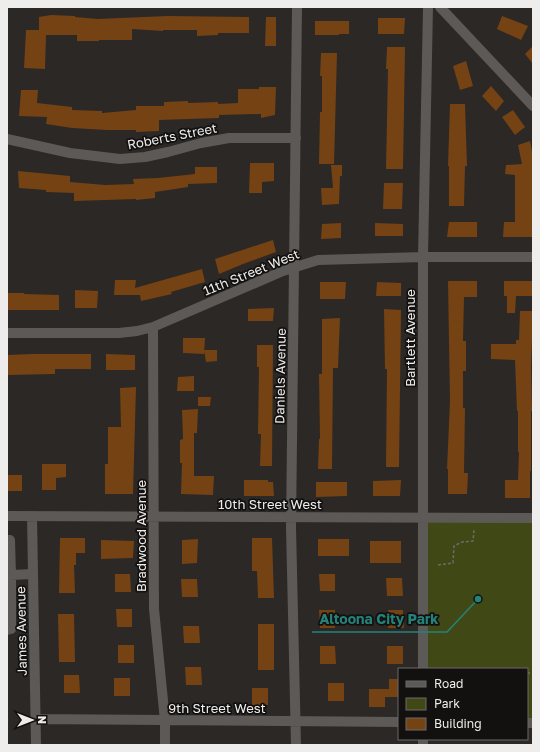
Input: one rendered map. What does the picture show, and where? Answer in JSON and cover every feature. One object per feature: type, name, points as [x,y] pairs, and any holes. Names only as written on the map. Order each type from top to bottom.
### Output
[{"type":"street","name":"Daniels Avenue","points":[[296,745],[292,517],[297,7]]},
{"type":"street","name":"Bartlett Avenue","points":[[423,668],[423,257],[428,7]]},
{"type":"street","points":[[440,7],[533,106]]},
{"type":"street","name":"Roberts Street","points":[[7,139],[70,153],[120,159],[145,157],[201,143],[229,138],[296,138]]},
{"type":"street","name":"11th Street West","points":[[7,333],[119,333],[137,331],[153,327],[283,271],[318,260],[423,257],[533,257]]},
{"type":"street","name":"Bradwood Avenue","points":[[153,327],[154,609],[165,721],[165,745]]},
{"type":"street","name":"10th Street West","points":[[7,516],[533,518]]},
{"type":"street","name":"James Avenue","points":[[32,516],[36,745]]},
{"type":"street","points":[[7,540],[10,540],[11,630],[7,630]]},
{"type":"street","points":[[10,581],[33,574]]},
{"type":"street","name":"9th Street West","points":[[36,719],[398,722]]},
{"type":"path","points":[[438,565],[453,563],[454,546],[462,542],[474,541],[474,530]]},
{"type":"green space","points":[[422,517],[533,518],[533,723],[528,723],[528,668],[423,668]]},
{"type":"building","points":[[51,15],[98,19],[167,16],[249,17],[249,33],[218,33],[218,35],[197,36],[197,30],[163,31],[132,29],[132,40],[99,41],[77,41],[77,35],[46,35],[45,69],[24,68],[26,30],[39,30],[39,17]]},
{"type":"building","points":[[502,16],[528,26],[521,40],[497,29]]},
{"type":"building","points":[[266,17],[276,17],[276,46],[265,46]]},
{"type":"building","points":[[378,18],[405,18],[404,34],[378,34]]},
{"type":"building","points":[[315,21],[349,21],[349,34],[315,35]]},
{"type":"building","points":[[533,46],[533,64],[525,54]]},
{"type":"building","points":[[387,47],[405,47],[403,169],[386,169]]},
{"type":"building","points":[[321,53],[337,53],[334,164],[319,164],[320,112],[322,112],[322,76],[320,76]]},
{"type":"building","points":[[466,61],[473,86],[460,90],[453,66]]},
{"type":"building","points":[[491,86],[504,101],[496,111],[482,96]]},
{"type":"building","points":[[259,87],[276,87],[275,115],[261,118],[261,114],[219,115],[219,118],[159,120],[159,131],[136,132],[136,130],[72,128],[46,124],[47,117],[19,116],[21,90],[38,90],[37,103],[72,107],[72,110],[102,111],[102,113],[136,110],[136,106],[164,106],[164,102],[188,101],[188,103],[238,103],[238,89],[259,89]]},
{"type":"building","points":[[450,104],[465,104],[467,166],[465,166],[464,206],[449,206],[448,166]]},
{"type":"building","points":[[513,110],[525,127],[515,135],[502,117]]},
{"type":"building","points":[[530,141],[533,157],[533,237],[503,237],[504,222],[515,222],[515,175],[505,174],[506,165],[522,164],[518,145]]},
{"type":"building","points":[[250,163],[274,163],[274,181],[262,182],[262,193],[249,193]]},
{"type":"building","points":[[331,165],[342,165],[339,204],[322,205],[321,188],[333,188]]},
{"type":"building","points":[[195,167],[217,167],[217,183],[188,184],[188,187],[155,192],[155,198],[136,200],[74,201],[74,193],[46,192],[46,190],[19,188],[18,171],[70,176],[70,182],[105,185],[134,184],[133,179],[195,174]]},
{"type":"building","points":[[384,183],[403,183],[402,209],[383,209]]},
{"type":"building","points":[[449,222],[477,222],[477,237],[447,237]]},
{"type":"building","points":[[341,223],[341,238],[321,239],[322,224]]},
{"type":"building","points":[[375,223],[403,224],[403,236],[375,236]]},
{"type":"building","points":[[273,240],[276,252],[219,274],[215,259]]},
{"type":"building","points":[[202,269],[205,282],[171,292],[172,294],[141,301],[140,295],[114,295],[115,280],[136,280],[135,288]]},
{"type":"building","points":[[448,281],[477,281],[477,297],[464,297],[463,341],[466,341],[466,371],[463,371],[463,408],[465,408],[464,473],[468,473],[467,494],[448,494],[447,469],[450,401]]},
{"type":"building","points":[[504,281],[533,281],[533,296],[516,296],[515,313],[507,313],[507,296],[504,296]]},
{"type":"building","points":[[320,282],[346,282],[345,299],[320,299]]},
{"type":"building","points":[[377,282],[401,283],[401,296],[376,296]]},
{"type":"building","points":[[75,290],[98,291],[97,308],[75,308]]},
{"type":"building","points":[[7,293],[59,295],[59,310],[7,310]]},
{"type":"building","points":[[274,308],[273,321],[248,321],[248,309]]},
{"type":"building","points":[[384,309],[401,310],[399,467],[386,467],[387,369],[385,369]]},
{"type":"building","points":[[520,311],[533,311],[530,498],[505,498],[505,480],[518,480],[518,411],[515,360],[491,359],[491,344],[516,344],[516,340],[519,340]]},
{"type":"building","points":[[340,318],[338,368],[333,368],[332,469],[318,469],[320,439],[319,374],[322,374],[322,319]]},
{"type":"building","points":[[183,338],[205,338],[204,354],[183,353]]},
{"type":"building","points":[[257,345],[273,345],[272,466],[260,466],[261,434],[258,434],[259,367],[257,367]]},
{"type":"building","points":[[204,350],[217,350],[217,361],[206,362]]},
{"type":"building","points":[[91,354],[91,369],[55,369],[55,374],[7,375],[7,355]]},
{"type":"building","points":[[106,354],[135,355],[135,370],[106,370]]},
{"type":"building","points":[[194,376],[194,391],[177,391],[178,377]]},
{"type":"building","points":[[136,387],[133,494],[105,494],[105,464],[108,464],[108,427],[121,427],[120,388]]},
{"type":"building","points":[[198,397],[211,397],[210,406],[198,406]]},
{"type":"building","points":[[198,409],[197,433],[194,433],[194,476],[214,476],[213,495],[181,494],[182,463],[180,463],[180,440],[183,439],[182,410]]},
{"type":"building","points":[[42,464],[66,464],[66,477],[56,478],[56,490],[42,490]]},
{"type":"building","points":[[7,475],[22,475],[22,491],[7,491]]},
{"type":"building","points":[[244,480],[268,480],[268,482],[273,482],[274,496],[244,496]]},
{"type":"building","points":[[401,480],[400,496],[373,496],[373,481]]},
{"type":"building","points":[[316,482],[347,482],[347,496],[316,497]]},
{"type":"building","points":[[60,538],[85,538],[85,553],[76,553],[76,565],[74,565],[75,593],[59,593]]},
{"type":"building","points":[[252,538],[272,538],[274,598],[258,598],[257,571],[252,571]]},
{"type":"building","points":[[198,539],[197,563],[182,564],[182,540]]},
{"type":"building","points":[[318,539],[349,539],[349,556],[318,556]]},
{"type":"building","points":[[101,540],[134,541],[133,558],[101,559]]},
{"type":"building","points":[[370,541],[401,541],[401,563],[370,563]]},
{"type":"building","points":[[115,574],[130,574],[131,592],[115,592]]},
{"type":"building","points":[[319,574],[335,574],[335,591],[320,591]]},
{"type":"building","points":[[386,578],[402,578],[403,596],[387,596]]},
{"type":"building","points":[[181,579],[197,579],[198,597],[182,597]]},
{"type":"building","points":[[116,609],[132,609],[132,627],[117,627]]},
{"type":"building","points":[[319,610],[335,610],[335,628],[320,628]]},
{"type":"building","points":[[388,610],[403,610],[404,628],[388,628]]},
{"type":"building","points":[[58,614],[74,614],[75,662],[59,662]]},
{"type":"building","points":[[258,624],[274,624],[274,670],[258,670]]},
{"type":"building","points":[[183,626],[199,626],[200,643],[184,643]]},
{"type":"building","points":[[118,645],[134,645],[134,663],[118,663]]},
{"type":"building","points":[[320,646],[335,646],[336,664],[320,664]]},
{"type":"building","points":[[387,646],[403,646],[403,664],[387,664]]},
{"type":"building","points":[[185,667],[201,667],[202,685],[186,685]]},
{"type":"building","points":[[64,675],[79,675],[80,693],[64,693]]},
{"type":"building","points":[[114,678],[130,678],[130,696],[114,696]]},
{"type":"building","points":[[389,679],[398,679],[398,697],[385,697],[385,707],[369,707],[369,689],[389,689]]},
{"type":"building","points":[[328,683],[344,683],[344,701],[328,701]]},
{"type":"building","points":[[252,688],[268,688],[268,705],[252,705]]},
{"type":"place","name":"Altoona City Park","points":[[478,599]]}]
